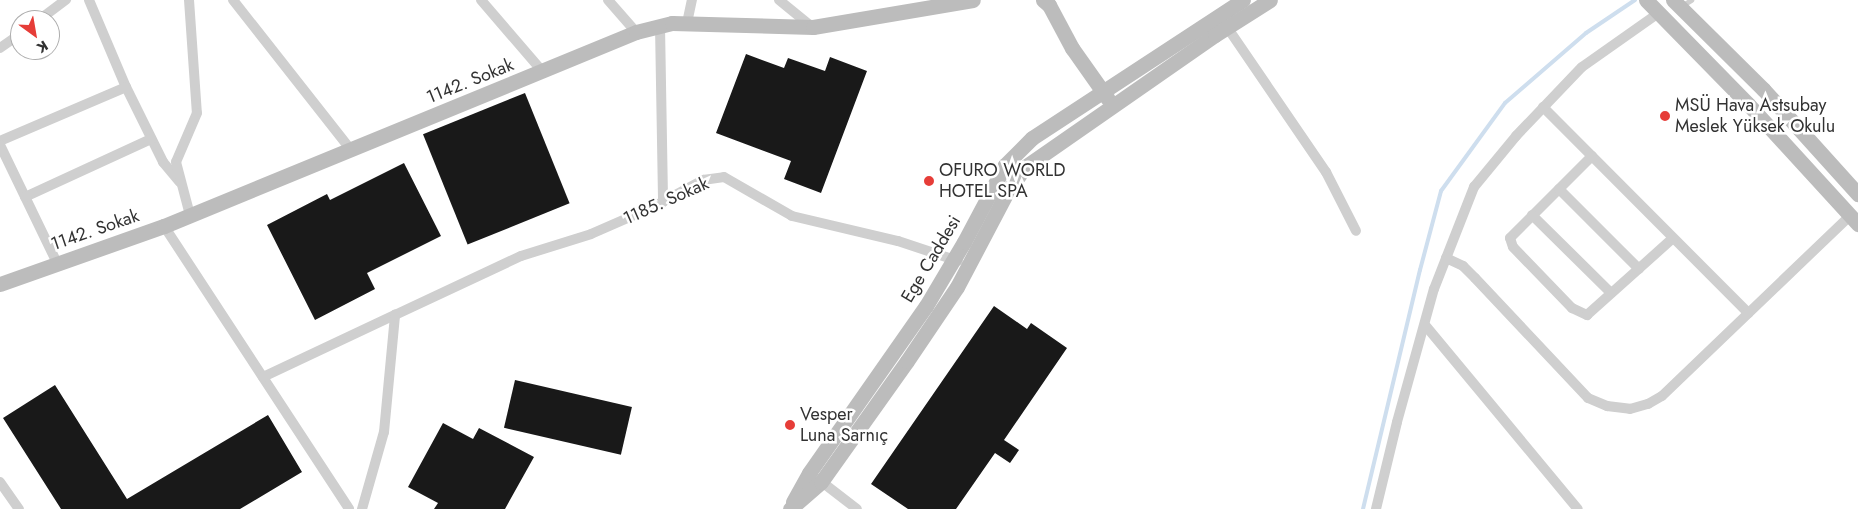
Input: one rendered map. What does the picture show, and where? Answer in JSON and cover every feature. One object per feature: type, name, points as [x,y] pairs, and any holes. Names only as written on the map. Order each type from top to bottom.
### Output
[{"type":"street","points":[[52,10],[66,0]]},
{"type":"street","points":[[89,0],[126,87],[151,139],[163,162],[182,184]]},
{"type":"street","points":[[190,0],[197,113],[176,162],[190,215]]},
{"type":"street","points":[[232,0],[351,150]]},
{"type":"street","points":[[481,0],[542,71]]},
{"type":"street","points":[[608,0],[636,32]]},
{"type":"street","points":[[686,23],[692,0]]},
{"type":"street","points":[[779,0],[813,28]]},
{"type":"street","name":"1142. Sokak","points":[[0,284],[164,226],[636,32],[672,23],[813,28],[939,4],[973,0]]},
{"type":"street","points":[[1043,0],[1049,5],[1072,48],[1113,106]]},
{"type":"street","name":"Ege Caddesi","points":[[789,509],[815,477],[926,306],[954,260],[1005,165],[1032,138],[1243,0]]},
{"type":"street","points":[[857,509],[815,477],[923,336],[957,287],[1008,192],[1025,167],[1227,27],[1270,0]]},
{"type":"street","points":[[1446,258],[1463,266],[1588,398],[1606,406],[1630,409],[1648,404],[1662,396],[1748,313],[1854,220],[1748,104],[1657,14],[1646,0]]},
{"type":"street","points":[[1681,2],[1858,194]]},
{"type":"street","points":[[1376,509],[1397,422],[1425,325],[1446,258],[1474,187],[1516,136],[1582,67],[1657,14]]},
{"type":"street","points":[[660,26],[663,202]]},
{"type":"street","points":[[1227,27],[1326,172],[1356,231]]},
{"type":"street","points":[[0,140],[126,87]]},
{"type":"street","points":[[1543,107],[1748,313]]},
{"type":"street","points":[[25,197],[151,139]]},
{"type":"street","points":[[0,145],[3,160],[25,197],[56,263]]},
{"type":"street","points":[[1592,156],[1510,238],[1513,247],[1572,308],[1587,315],[1673,238]]},
{"type":"street","name":"1185. Sokak","points":[[263,378],[521,256],[591,234],[663,202],[703,180],[724,177],[792,216],[888,239],[969,264]]},
{"type":"street","points":[[1559,189],[1638,269]]},
{"type":"street","points":[[1532,215],[1611,293]]},
{"type":"street","points":[[164,226],[348,509]]},
{"type":"street","points":[[362,509],[384,432],[395,315]]},
{"type":"street","points":[[1425,325],[1578,509]]},
{"type":"street","points":[[0,482],[19,509]]},
{"type":"building","points":[[746,54],[784,68],[788,58],[825,71],[830,57],[867,71],[821,193],[784,179],[791,161],[716,133]]},
{"type":"building","points":[[525,93],[570,203],[468,245],[423,134]]},
{"type":"building","points":[[404,163],[441,236],[367,273],[375,289],[315,320],[267,225],[327,194],[330,200]]},
{"type":"building","points":[[994,306],[1027,329],[1031,323],[1067,348],[1004,440],[1019,450],[1010,463],[995,453],[956,509],[908,509],[871,484]]},
{"type":"building","points":[[515,380],[632,407],[621,455],[504,428]]},
{"type":"building","points":[[55,385],[127,499],[268,415],[302,472],[240,509],[61,509],[3,418]]},
{"type":"building","points":[[443,423],[473,439],[479,428],[534,457],[505,509],[434,509],[438,503],[408,487]]},
{"type":"waterway","points":[[1363,509],[1420,270],[1441,191],[1505,103],[1586,33],[1635,0]]},
{"type":"place","name":"MSÜ Hava Astsubay Meslek Yüksek Okulu","points":[[1665,116]]},
{"type":"place","name":"OFURO WORLD HOTEL SPA","points":[[929,181]]},
{"type":"place","name":"Vesper Luna Sarnıç","points":[[790,425]]}]
